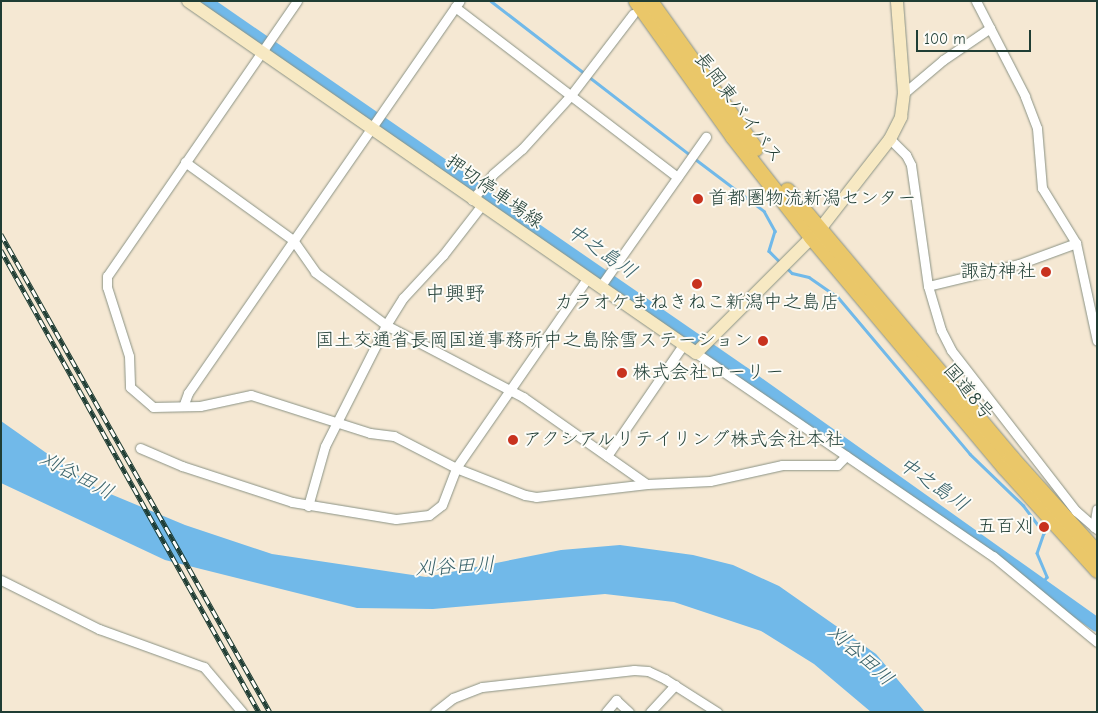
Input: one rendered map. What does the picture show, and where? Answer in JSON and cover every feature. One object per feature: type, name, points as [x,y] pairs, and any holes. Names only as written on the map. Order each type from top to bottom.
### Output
[{"type":"highway","name":"長岡東バイパス","points":[[650,1],[815,233]]},
{"type":"highway","name":"長岡東バイパス","points":[[635,8],[714,111],[815,233]]},
{"type":"highway","name":"国道8号","points":[[815,233],[1097,553]]},
{"type":"highway","name":"国道8号","points":[[815,233],[1004,467],[1097,570]]},
{"type":"main road","name":"押切停車場線","points":[[188,1],[261,52],[375,124],[476,203],[696,353]]},
{"type":"main road","points":[[696,353],[815,233],[890,139],[901,117],[904,94],[897,1]]},
{"type":"street","points":[[297,1],[106,280],[129,356],[130,387],[153,407],[184,404],[200,406],[250,395],[405,440],[456,468],[536,497],[647,484],[710,481],[782,465],[837,465],[846,456]]},
{"type":"street","points":[[976,1],[1037,128],[1042,188],[1076,242],[1097,341]]},
{"type":"street","points":[[184,404],[294,240],[457,4],[677,177]]},
{"type":"street","points":[[308,506],[325,446],[386,325],[403,298],[443,255],[493,174],[522,150],[571,95],[635,8]]},
{"type":"street","points":[[904,94],[943,60],[990,28]]},
{"type":"street","points":[[600,288],[706,137]]},
{"type":"street","points":[[890,139],[906,155],[911,165],[928,286],[941,330],[951,350],[1023,446],[1076,511],[1096,528]]},
{"type":"street","points":[[185,162],[294,240],[314,272],[386,325],[511,391],[647,484]]},
{"type":"street","points":[[928,286],[1019,264],[1076,242]]},
{"type":"street","points":[[140,448],[218,478],[308,506],[396,519],[418,518],[437,512],[442,505],[456,468],[587,279]]},
{"type":"street","points":[[607,456],[683,345]]},
{"type":"street","points":[[696,353],[993,556],[1096,638]]},
{"type":"street","points":[[1011,456],[1023,446]]},
{"type":"street","points":[[1096,528],[1097,509]]},
{"type":"street","points":[[1,580],[99,629],[204,667],[242,712]]},
{"type":"street","points":[[434,712],[465,692],[520,681],[634,670],[648,671],[675,685],[717,712]]},
{"type":"street","points":[[650,712],[675,685]]},
{"type":"street","points":[[606,712],[616,700],[629,712]]},
{"type":"water","name":"刈谷田川","points":[[1,421],[96,488],[185,525],[272,554],[426,577],[561,550],[620,545],[693,555],[733,565],[779,586],[876,654],[925,712],[871,712],[814,664],[761,631],[674,602],[605,594],[433,609],[357,608],[165,560],[1,483]]},
{"type":"waterway","name":"中之島川","points":[[204,1],[744,374],[1097,625]]},
{"type":"waterway","points":[[491,1],[690,155]]},
{"type":"waterway","points":[[694,158],[764,211],[775,231],[769,251],[781,263]]},
{"type":"waterway","points":[[787,268],[792,273],[809,277],[838,297],[970,454],[1023,505],[1044,533],[1037,553],[1047,577],[1041,586]]},
{"type":"railway","points":[[1,234],[270,712]]},
{"type":"railway","points":[[1,250],[259,712]]},
{"type":"place","name":"首都圏物流新潟センター","points":[[698,199]]},
{"type":"place","name":"諏訪神社","points":[[1046,272]]},
{"type":"place","name":"カラオケまねきねこ新潟中之島店","points":[[697,284]]},
{"type":"place","name":"国土交通省長岡国道事務所中之島除雪ステーション","points":[[763,341]]},
{"type":"place","name":"株式会社ローリー","points":[[622,373]]},
{"type":"place","name":"アクシアルリテイリング株式会社本社","points":[[513,440]]},
{"type":"place","name":"五百刈","points":[[1044,527]]},
{"type":"district","name":"中興野","points":[[455,293]]}]
